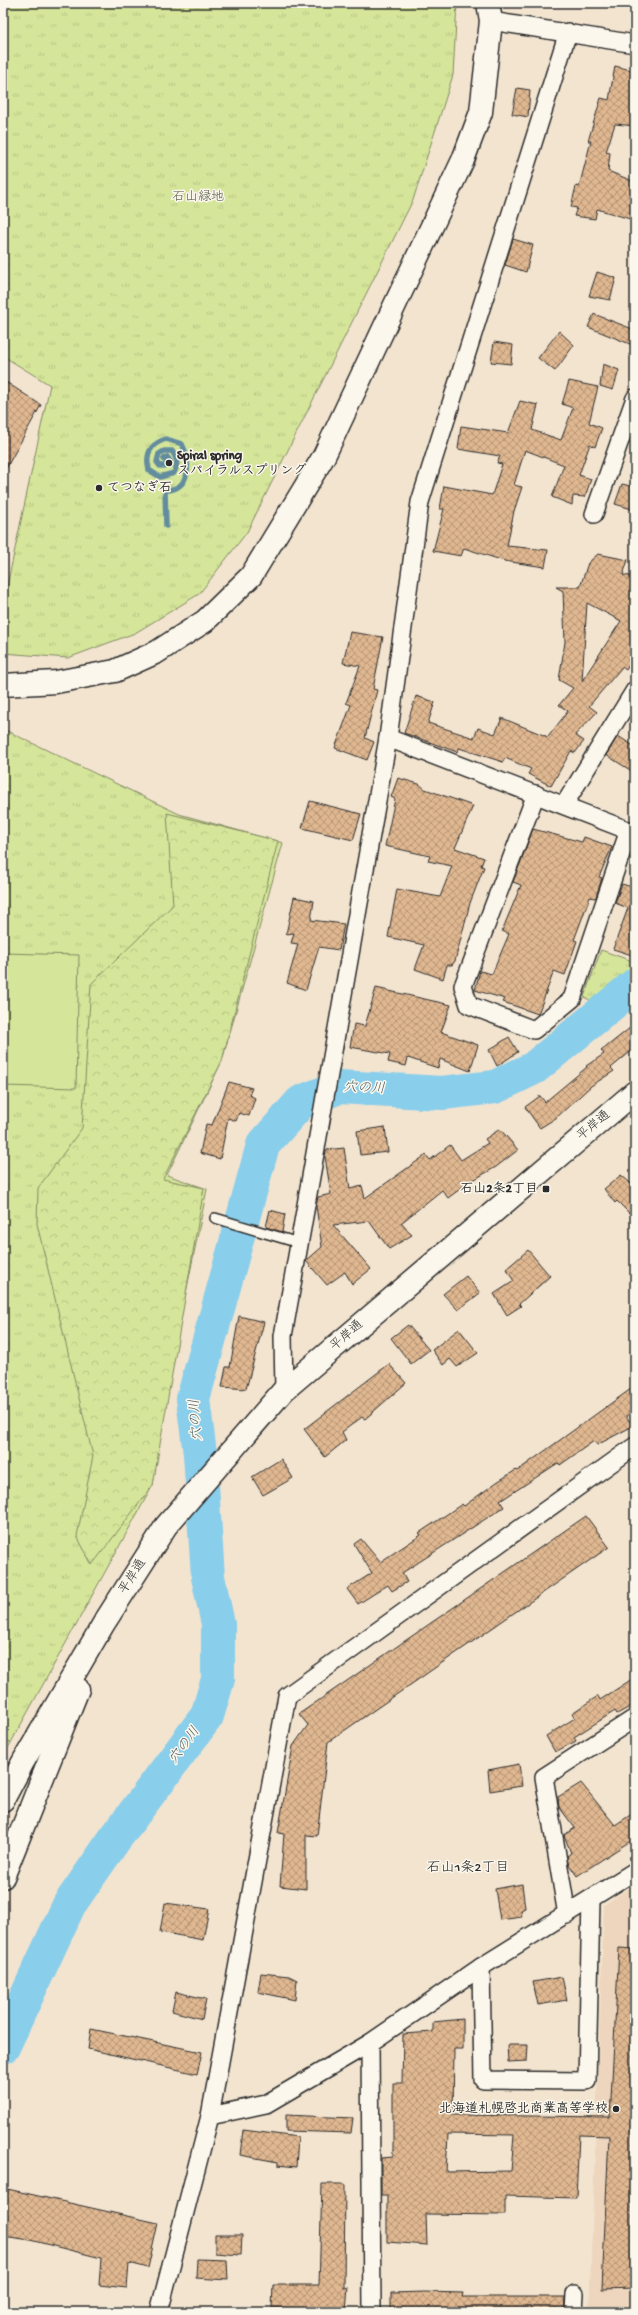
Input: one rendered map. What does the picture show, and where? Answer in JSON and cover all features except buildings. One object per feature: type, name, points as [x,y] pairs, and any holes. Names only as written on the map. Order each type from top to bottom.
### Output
[{"type":"street","points":[[3,686],[56,682],[115,671],[157,652],[205,621],[251,576],[324,456],[463,160],[481,112],[489,12],[568,32],[635,44]]},
{"type":"street","points":[[284,1390],[283,1336],[388,738],[420,502],[568,32]]},
{"type":"street","points":[[594,514],[635,398]]},
{"type":"street","points":[[564,805],[635,690]]},
{"type":"street","points":[[388,738],[536,794],[632,832],[572,999],[534,1030],[469,1005],[463,986],[536,794]]},
{"type":"street","name":"平岸通","points":[[3,1800],[22,1762],[104,1623],[166,1526],[284,1390],[635,1092]]},
{"type":"street","points":[[159,2312],[210,2116],[287,1696],[635,1446]]},
{"type":"street","name":"平岸通","points":[[3,1877],[104,1623]]},
{"type":"street","points":[[566,1915],[544,1776],[635,1718]]},
{"type":"street","points":[[210,2116],[266,2104],[370,2044],[481,1967],[591,1900],[635,1871]]},
{"type":"street","points":[[481,1967],[483,2080],[588,2081],[591,1900]]},
{"type":"street","points":[[370,2044],[372,2312]]},
{"type":"street","points":[[574,2312],[575,2294]]},
{"type":"lane","points":[[215,1218],[299,1243]]},
{"type":"shaded area","name":"北海道札幌啓北商業高等学校","points":[[635,1884],[635,2312],[589,2312],[604,1905]]},
{"type":"green space","name":"石山緑地","points":[[3,3],[457,3],[453,75],[413,200],[247,532],[199,594],[135,633],[68,658],[3,653],[3,605],[50,385],[3,356]]},
{"type":"green space","points":[[3,729],[179,814],[283,843],[222,1061],[167,1175],[207,1189],[168,1382],[153,1485],[3,1757]]},
{"type":"green space","points":[[167,813],[278,841],[222,1061],[163,1179],[204,1188],[153,1485],[92,1565],[77,1536],[93,1456],[37,1224],[38,1188],[82,1128],[91,984],[173,905]]},
{"type":"green space","points":[[601,950],[635,962],[635,967],[593,1002],[584,997]]},
{"type":"green space","points":[[3,953],[79,955],[76,1088],[3,1086]]},
{"type":"waterway","points":[[166,461],[164,459],[167,457],[170,461],[168,466],[160,466],[157,462],[159,454],[164,451],[172,451],[177,462],[174,473],[160,477],[149,470],[148,454],[150,450],[156,444],[166,439],[182,444],[187,458],[187,473],[180,485],[174,489],[165,490],[166,526]]},
{"type":"waterway","name":"穴の川","points":[[3,2047],[69,1905],[114,1840],[207,1716],[218,1679],[218,1624],[208,1577],[200,1454],[193,1399],[263,1145],[301,1102],[339,1087],[442,1093],[495,1087],[534,1068],[635,985]]},
{"type":"place","name":"Spiral spring スパイラルスプリング","points":[[169,463]]},
{"type":"place","name":"てつなぎ石","points":[[99,488]]},
{"type":"place","name":"石山2条2丁目","points":[[546,1189]]},
{"type":"place","name":"北海道札幌啓北商業高等学校","points":[[616,2109]]},
{"type":"district","name":"石山1条2丁目","points":[[468,1868]]}]
